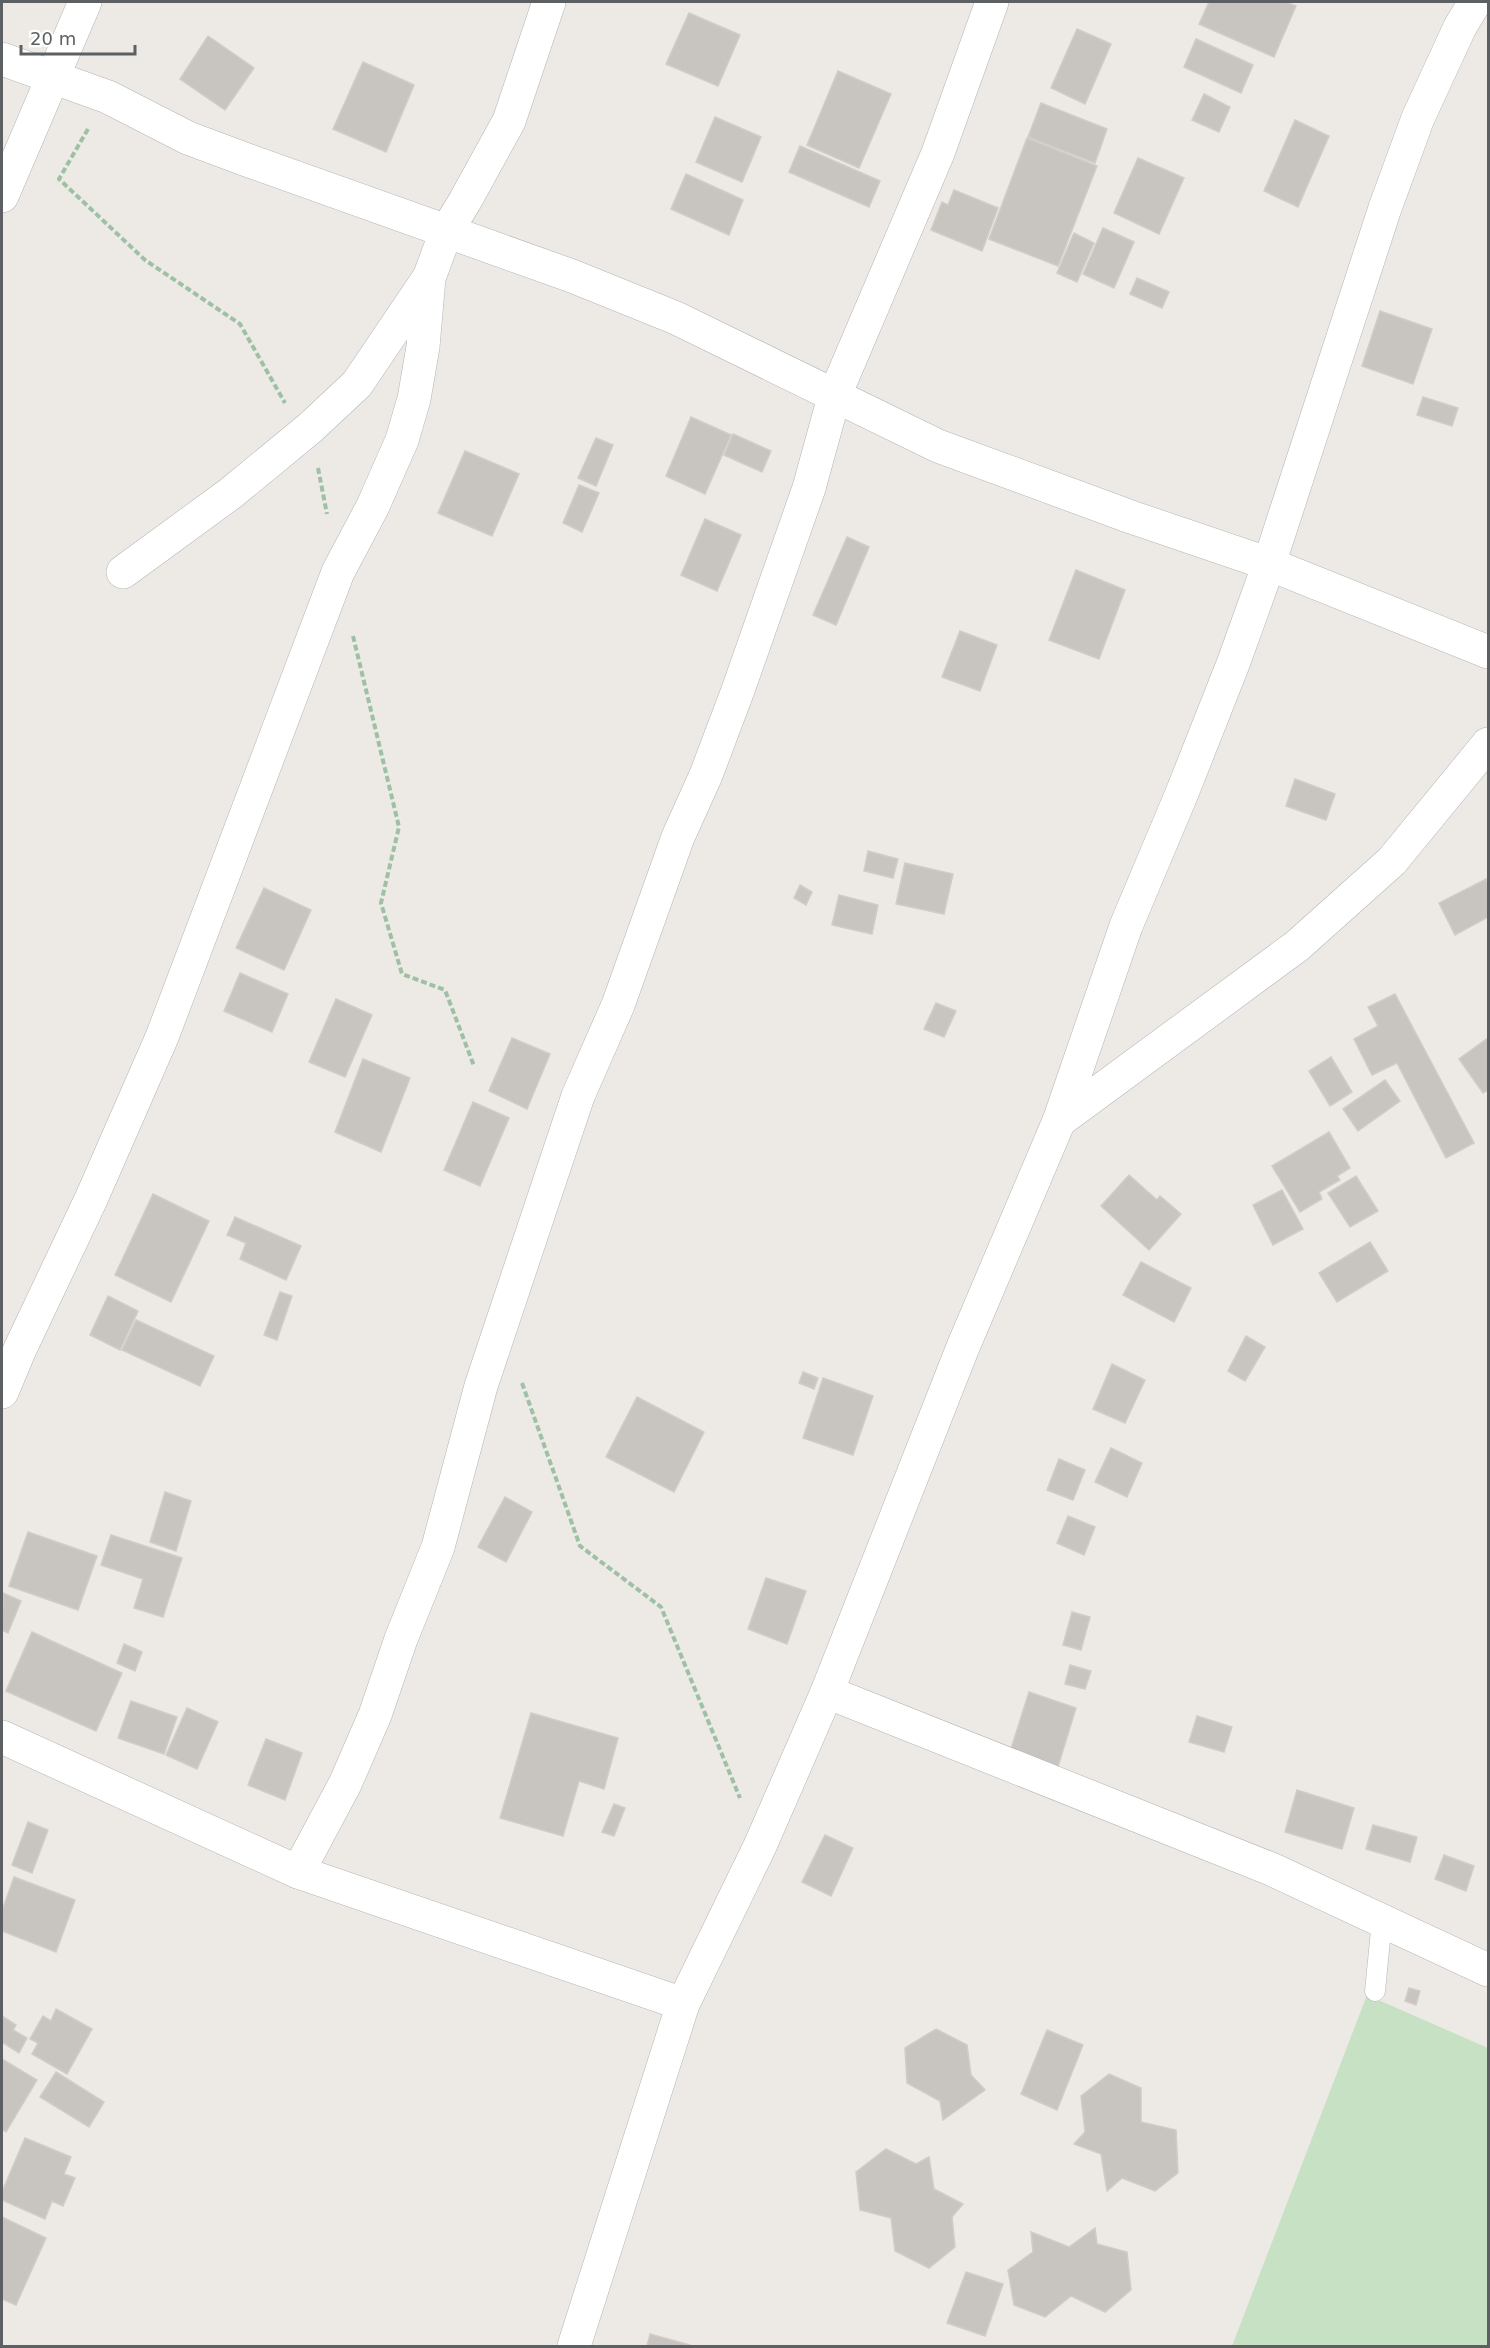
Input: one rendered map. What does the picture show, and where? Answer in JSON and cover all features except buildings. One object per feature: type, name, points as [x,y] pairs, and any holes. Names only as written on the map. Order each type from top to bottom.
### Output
[{"type":"street","points":[[2,196],[85,2]]},
{"type":"street","points":[[123,572],[231,493],[310,428],[357,384],[429,278],[446,232],[509,121],[549,2]]},
{"type":"street","points":[[298,1872],[345,1784],[371,1725],[401,1639],[438,1547],[481,1386],[578,1096],[618,1005],[678,837],[706,775],[738,690],[809,488],[834,397],[938,153],[992,2]]},
{"type":"street","points":[[574,2346],[683,2004],[759,1846],[827,1692],[963,1347],[1059,1121],[1126,926],[1182,794],[1269,564],[1385,208],[1418,118],[1460,27],[1475,2]]},
{"type":"street","points":[[2,59],[108,97],[198,142],[572,276],[676,318],[938,446],[1131,517],[1269,564],[1488,652]]},
{"type":"street","points":[[2,1392],[92,1197],[162,1037],[338,572],[402,440],[414,399],[423,347],[429,278]]},
{"type":"street","points":[[1059,1121],[1297,946],[1392,861],[1488,744]]},
{"type":"street","points":[[827,1692],[1271,1869],[1488,1970]]},
{"type":"street","points":[[2,1737],[298,1872],[683,2004]]},
{"type":"lane","points":[[1375,1991],[1382,1920]]},
{"type":"path","points":[[108,97],[58,179],[145,260],[240,324],[284,403],[310,428],[327,516]]},
{"type":"path","points":[[351,630],[399,827],[381,903],[402,974],[445,990],[474,1066]]},
{"type":"path","points":[[521,1382],[580,1546],[661,1606],[759,1846]]},
{"type":"green space","points":[[1367,1995],[1488,2048],[1488,2346],[1232,2346]]}]
